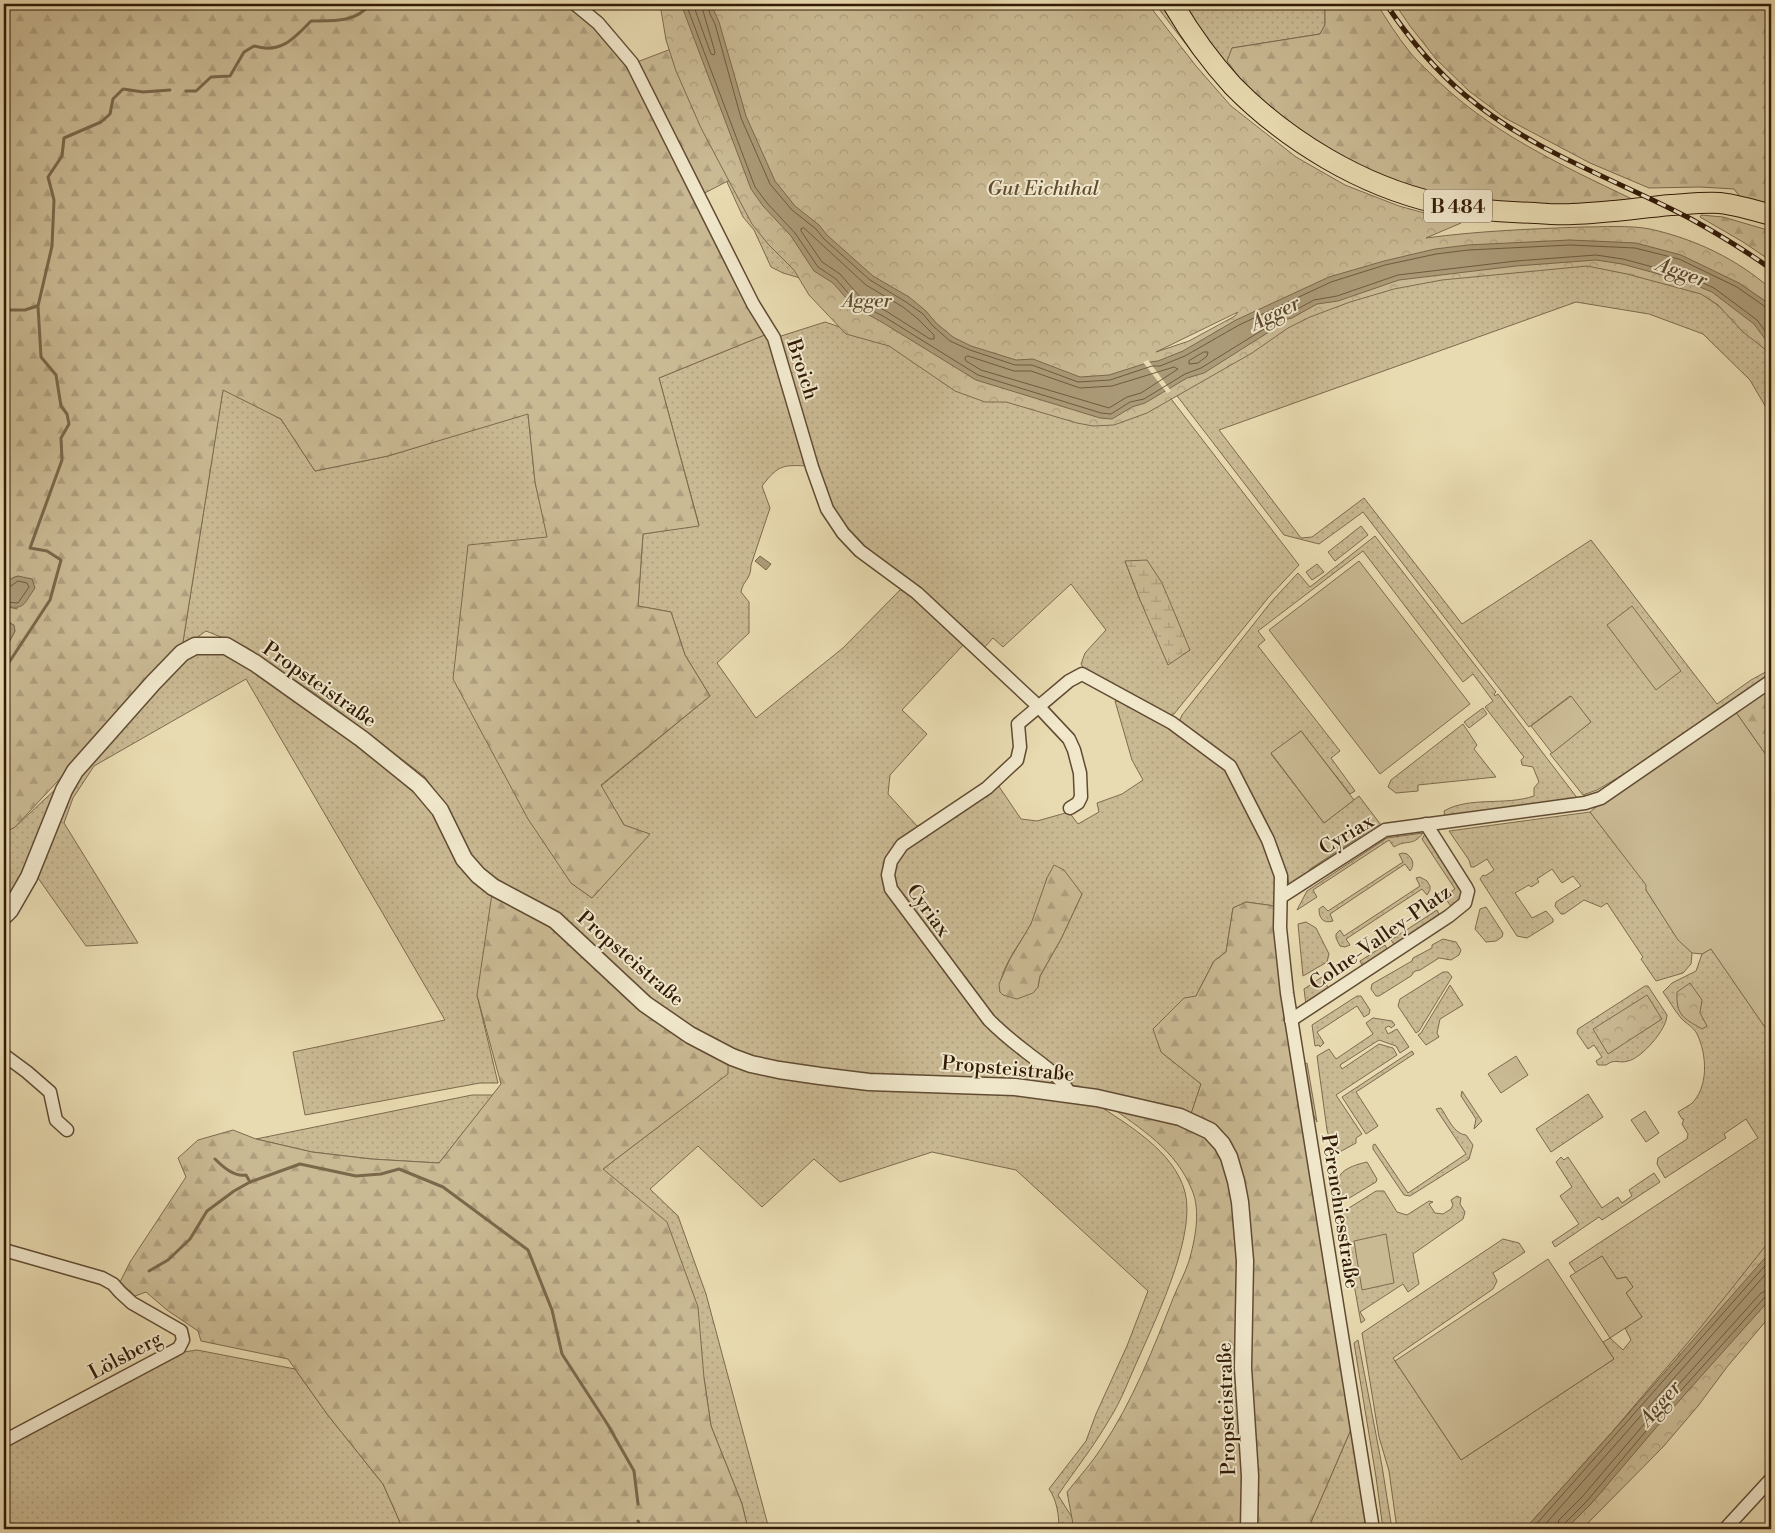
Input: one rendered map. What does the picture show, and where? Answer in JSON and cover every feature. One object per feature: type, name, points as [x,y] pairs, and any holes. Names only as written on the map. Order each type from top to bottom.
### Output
[{"type":"main road","name":"B 484","points":[[1173,4],[1211,60],[1233,86],[1268,118],[1322,155],[1358,174],[1405,193],[1437,203],[1472,209],[1521,213],[1572,214],[1691,203],[1718,203],[1771,215]]},
{"type":"street","name":"Broich","points":[[575,4],[598,23],[632,63],[753,304],[774,338],[812,467],[827,509],[843,532],[860,551],[917,593],[1038,706]]},
{"type":"street","name":"Propsteistraße","points":[[4,916],[10,910],[29,878],[64,790],[75,771],[182,653],[195,646],[226,646],[255,663],[339,722],[406,773],[420,786],[440,810],[464,859],[478,875],[494,887],[554,920],[645,1004],[690,1035],[732,1057],[751,1064],[779,1070],[870,1082],[1015,1087],[1124,1102],[1180,1117],[1210,1131],[1222,1144],[1229,1157],[1237,1188],[1245,1262],[1243,1368],[1250,1476],[1249,1529]]},
{"type":"street","name":"Cyriax","points":[[1070,1094],[1067,1088],[1047,1069],[989,1020],[891,889],[888,875],[891,861],[902,844],[987,788],[1016,760],[1020,747],[1018,724],[1069,681],[1082,674],[1172,723],[1230,766],[1268,840],[1281,876],[1281,897]]},
{"type":"street","name":"Cyriax","points":[[1281,897],[1380,833],[1397,828],[1585,803],[1601,798],[1771,681]]},
{"type":"street","points":[[1038,706],[1069,739],[1074,750],[1080,773],[1081,797],[1078,803],[1070,808]]},
{"type":"street","name":"Colne-Valley-Platz","points":[[1291,1020],[1465,903],[1468,891],[1426,824]]},
{"type":"street","name":"Pérenchiesstraße","points":[[1281,897],[1280,928],[1291,1020],[1374,1529]]},
{"type":"street","points":[[4,1055],[50,1092],[56,1120],[67,1130]]},
{"type":"street","name":"Lölsberg","points":[[4,1250],[102,1278],[114,1284],[132,1302],[181,1331],[183,1340],[179,1348],[4,1441]]},
{"type":"street","points":[[1725,1529],[1771,1479]]},
{"type":"green space","points":[[4,4],[564,4],[592,26],[629,65],[679,46],[745,172],[697,197],[767,334],[659,378],[699,526],[643,534],[638,606],[671,612],[685,655],[710,696],[601,785],[624,825],[650,834],[592,898],[571,883],[528,819],[453,679],[468,545],[547,537],[535,482],[528,414],[388,456],[315,471],[281,419],[223,390],[182,648],[15,827],[4,833],[4,652],[15,631],[11,623],[4,621],[4,606],[17,609],[18,576],[10,580],[4,589]]},
{"type":"green space","name":"Gut Eichthal","points":[[660,4],[1148,4],[1196,66],[1231,106],[1296,157],[1345,185],[1399,206],[1461,223],[1426,238],[1504,231],[1582,227],[1633,227],[1650,229],[1683,238],[1730,259],[1771,289],[1771,354],[1743,332],[1718,305],[1701,294],[1627,274],[1587,266],[1442,280],[1394,289],[1350,302],[1310,317],[1288,328],[1252,353],[1147,413],[1114,425],[1093,426],[1006,402],[985,402],[955,391],[889,346],[846,334],[809,295],[794,270],[768,244],[752,224],[701,128],[676,71],[666,40]],"holes":[[[1238,312],[1235,316],[1189,341],[1156,352]]]},
{"type":"green space","points":[[1155,4],[1160,4],[1198,60]]},
{"type":"green space","points":[[1180,4],[1325,4],[1325,25],[1320,34],[1232,48],[1250,92],[1242,86]]},
{"type":"green space","points":[[1325,4],[1377,4],[1396,34],[1414,57],[1452,94],[1475,112],[1525,145],[1632,199],[1578,206],[1473,203],[1397,182],[1327,151],[1250,92],[1227,61],[1232,48],[1320,34],[1325,25]]},
{"type":"green space","points":[[1395,4],[1475,4],[1476,8],[1525,4],[1771,4],[1771,205],[1741,198],[1734,189],[1700,187],[1649,188],[1590,163],[1505,118],[1469,91],[1436,59]]},
{"type":"green space","points":[[1475,4],[1525,4],[1476,8]]},
{"type":"green space","points":[[745,172],[1165,391],[1299,565],[1268,598],[1174,714],[1169,716],[1085,670],[1081,664],[1085,653],[1106,630],[1071,584],[1003,647],[993,638],[982,650],[861,547],[830,505],[778,337],[825,322],[852,331],[800,278],[771,267],[754,230],[743,217],[727,182]],"holes":[[[1125,561],[1190,650],[1178,657],[1140,600]]]},
{"type":"green space","points":[[1701,215],[1723,217],[1771,231],[1771,261],[1700,217]]},
{"type":"green space","points":[[1562,261],[1688,282],[1771,347],[1771,416],[1750,380],[1703,334],[1649,314],[1576,302],[1219,430],[1301,538],[1312,537],[1364,498],[1462,624],[1591,540],[1717,704],[1751,680],[1771,669],[1771,674],[1629,771],[1597,790],[1583,795],[1550,754],[1591,722],[1570,696],[1529,727],[1363,512],[1319,544],[1284,535],[1171,388],[1272,330],[1388,285]]},
{"type":"green space","points":[[767,334],[809,466],[782,467],[773,473],[762,486],[770,508],[751,565],[750,574],[741,592],[749,602],[749,633],[717,663],[756,718],[843,648],[900,590],[906,590],[965,643],[902,710],[927,734],[890,775],[888,794],[917,826],[978,800],[998,785],[1021,819],[1037,821],[1069,812],[1078,824],[1099,812],[1097,803],[1122,794],[1143,780],[1132,760],[1115,701],[1127,702],[1169,725],[1225,767],[1266,841],[1277,874],[1275,906],[1246,902],[1233,908],[1226,952],[1214,961],[1196,996],[1161,1052],[1201,1084],[1191,1114],[1092,1092],[1079,1086],[870,1075],[779,1065],[477,995],[498,1083],[480,1083],[305,1115],[293,1052],[445,1020],[246,679],[94,766],[73,798],[64,823],[138,943],[86,946],[38,878],[69,794],[83,774],[188,655],[205,649],[255,663],[442,800],[424,776],[323,699],[246,647],[206,631],[182,648],[223,389],[281,419],[315,471],[388,456],[528,413],[535,482],[548,537],[571,883],[592,898],[649,834],[624,825],[601,786],[710,696],[685,655],[671,612],[638,606],[643,534],[699,525],[659,378]],"holes":[[[1047,878],[1082,894],[1061,939],[1040,976],[1038,987],[1000,992],[1002,975],[1033,920]]]},
{"type":"green space","points":[[1361,526],[1368,535],[1335,561],[1328,552]]},
{"type":"green space","points":[[1375,536],[1496,692],[1495,696],[1498,694],[1578,799],[1445,817],[1444,811],[1454,806],[1476,802],[1523,799],[1534,796],[1534,788],[1539,782],[1533,767],[1522,765],[1521,760],[1524,757],[1485,707],[1493,701],[1473,674],[1463,682],[1363,551],[1258,631],[1265,640],[1258,646],[1340,751],[1331,758],[1355,791],[1350,794],[1301,731],[1271,754],[1324,823],[1359,796],[1381,825],[1373,828],[1310,869],[1308,874],[1289,885],[1287,873],[1249,793],[1182,726],[1180,720],[1271,602],[1298,573],[1310,587]]},
{"type":"green space","points":[[1147,560],[1162,583],[1190,650],[1168,665],[1125,561]]},
{"type":"green space","points":[[1359,561],[1470,704],[1380,774],[1269,630]]},
{"type":"green space","points":[[1317,564],[1324,572],[1312,580],[1306,572]]},
{"type":"green space","points":[[1632,606],[1681,671],[1656,690],[1607,625]]},
{"type":"green space","points":[[1771,686],[1771,762],[1735,711]]},
{"type":"green space","points":[[1571,696],[1591,722],[1552,753],[1531,726]]},
{"type":"green space","points":[[1483,708],[1487,714],[1469,728],[1464,722]]},
{"type":"green space","points":[[1735,711],[1771,762],[1771,1036],[1711,949],[1702,954],[1692,953],[1678,940],[1646,890],[1646,885],[1590,812],[1616,791]]},
{"type":"green space","points":[[1463,724],[1477,745],[1474,749],[1496,777],[1418,785],[1418,791],[1396,793],[1388,787],[1391,780]]},
{"type":"green space","points":[[1301,731],[1354,800],[1324,823],[1271,753]]},
{"type":"green space","points":[[75,771],[31,862],[4,905],[4,833],[15,827]]},
{"type":"green space","points":[[1590,812],[1647,885],[1646,890],[1678,939],[1692,953],[1691,964],[1683,973],[1656,981],[1641,959],[1643,957],[1607,903],[1601,907],[1584,900],[1564,914],[1561,914],[1555,906],[1556,902],[1581,886],[1573,876],[1562,883],[1552,869],[1537,879],[1539,882],[1515,893],[1532,918],[1546,911],[1553,919],[1553,922],[1527,938],[1517,936],[1480,879],[1483,875],[1485,876],[1494,870],[1487,859],[1471,867],[1469,860],[1449,831]]},
{"type":"green space","points":[[1423,833],[1416,840],[1394,847],[1389,840],[1313,890],[1317,897],[1297,910],[1307,891],[1387,838]]},
{"type":"green space","points":[[1425,834],[1458,882],[1462,897],[1452,908],[1444,896],[1455,889],[1422,839]]},
{"type":"green space","points":[[1399,854],[1407,854],[1412,860],[1413,864],[1410,871],[1405,864],[1330,914],[1333,921],[1327,922],[1322,920],[1319,909],[1323,906],[1328,911],[1403,862]]},
{"type":"green space","points":[[1054,865],[1064,870],[1082,894],[1061,939],[1040,976],[1038,987],[1033,993],[1017,999],[1003,995],[1000,992],[999,984],[1010,959],[1031,924],[1047,878]]},
{"type":"green space","points":[[1420,877],[1427,881],[1430,886],[1427,895],[1422,889],[1346,939],[1350,945],[1340,946],[1336,934],[1340,930],[1344,936],[1420,886],[1416,878]]},
{"type":"green space","points":[[493,887],[590,954],[728,1060],[728,1074],[603,1169],[667,1222],[698,1307],[704,1378],[711,1426],[742,1504],[748,1529],[403,1529],[383,1484],[327,1414],[288,1359],[201,1341],[198,1331],[167,1310],[146,1292],[135,1296],[120,1282],[130,1262],[186,1177],[178,1158],[198,1140],[233,1130],[256,1139],[312,1152],[371,1159],[439,1163],[501,1084],[477,995]]},
{"type":"green space","points":[[1246,902],[1275,906],[1352,1427],[1308,1529],[1257,1529],[1239,1164],[1191,1114],[1201,1084],[1161,1052],[1153,1029],[1184,998],[1196,996],[1214,961],[1226,952],[1233,908]]},
{"type":"green space","points":[[1486,907],[1503,933],[1502,937],[1496,941],[1486,942],[1475,929],[1480,909]]},
{"type":"green space","points":[[1437,910],[1439,914],[1395,946],[1391,940]]},
{"type":"green space","points":[[1306,922],[1316,928],[1329,954],[1327,962],[1303,976],[1298,924]]},
{"type":"green space","points":[[1443,939],[1456,942],[1461,950],[1459,955],[1451,960],[1439,958],[1420,970],[1415,971],[1411,976],[1379,996],[1376,996],[1371,989],[1372,984],[1412,961],[1413,958],[1432,948],[1432,945]]},
{"type":"green space","points":[[1385,945],[1388,951],[1363,967],[1360,961]]},
{"type":"green space","points":[[1711,948],[1771,1036],[1771,1251],[1525,1529],[1397,1529],[1389,1471],[1379,1437],[1362,1333],[1503,1239],[1519,1243],[1525,1252],[1493,1273],[1497,1281],[1493,1289],[1393,1358],[1461,1460],[1614,1359],[1603,1342],[1610,1338],[1623,1350],[1631,1340],[1625,1328],[1642,1317],[1626,1293],[1633,1287],[1626,1277],[1617,1279],[1602,1256],[1576,1273],[1569,1263],[1758,1138],[1746,1119],[1724,1134],[1726,1138],[1665,1178],[1657,1164],[1658,1158],[1687,1139],[1688,1134],[1682,1124],[1684,1119],[1682,1119],[1678,1112],[1691,1104],[1697,1097],[1701,1089],[1705,1070],[1703,1051],[1697,1034],[1678,1015],[1663,992],[1672,983],[1696,971],[1702,954]]},
{"type":"green space","points":[[1443,972],[1448,972],[1452,977],[1416,1033],[1398,1006],[1400,999]]},
{"type":"green space","points":[[1322,977],[1329,989],[1306,1005],[1304,989]]},
{"type":"green space","points":[[1690,983],[1702,1000],[1700,1013],[1707,1026],[1702,1029],[1685,1019],[1679,1011],[1677,992]]},
{"type":"green space","points":[[1450,985],[1463,1005],[1440,1019],[1437,1033],[1439,1037],[1426,1045],[1418,1035]]},
{"type":"green space","points":[[1645,986],[1648,986],[1667,1015],[1663,1028],[1653,1042],[1634,1059],[1598,1065],[1596,1061],[1602,1057],[1594,1045],[1588,1049],[1577,1033],[1578,1029]]},
{"type":"green space","points":[[1647,995],[1662,1019],[1608,1054],[1593,1029]]},
{"type":"green space","points":[[1357,996],[1361,996],[1370,1010],[1369,1014],[1364,1017],[1357,1006],[1317,1032],[1324,1043],[1320,1047],[1319,1045],[1315,1046],[1312,1025]]},
{"type":"green space","points":[[1373,1018],[1392,1021],[1395,1025],[1391,1028],[1389,1026],[1385,1028],[1388,1034],[1397,1029],[1409,1047],[1400,1053],[1396,1046],[1379,1040],[1340,1065],[1342,1069],[1379,1044],[1393,1048],[1397,1055],[1336,1095],[1362,1134],[1356,1138],[1356,1143],[1334,1155],[1327,1130],[1317,1056],[1329,1049],[1336,1059],[1373,1034],[1366,1023]]},
{"type":"green space","points":[[1412,1051],[1414,1054],[1356,1092],[1378,1126],[1366,1134],[1342,1097]]},
{"type":"green space","points":[[1516,1056],[1528,1075],[1501,1093],[1488,1074]]},
{"type":"green space","points":[[728,1060],[1095,1103],[1148,1140],[1171,1164],[1185,1192],[1187,1210],[1180,1252],[1165,1297],[1114,1412],[1058,1495],[1073,1519],[1074,1529],[1059,1529],[1057,1508],[1049,1489],[1086,1441],[1096,1414],[1127,1346],[1148,1291],[1016,1170],[932,1152],[840,1182],[814,1159],[762,1207],[698,1146],[650,1189],[678,1216],[706,1294],[769,1529],[748,1529],[742,1504],[711,1426],[704,1378],[603,1169],[727,1074]]},
{"type":"green space","points":[[1307,1063],[1317,1122],[1311,1110],[1304,1065]]},
{"type":"green space","points":[[1462,1091],[1482,1121],[1474,1129],[1476,1119],[1461,1096]]},
{"type":"green space","points":[[1588,1094],[1603,1117],[1551,1152],[1536,1129]]},
{"type":"green space","points":[[472,1095],[493,1095],[439,1163],[371,1159],[312,1152],[256,1139]]},
{"type":"green space","points":[[1108,1105],[1171,1120],[1202,1133],[1221,1153],[1235,1207],[1243,1449],[1242,1529],[1074,1529],[1067,1492],[1098,1453],[1124,1411],[1151,1354],[1187,1265],[1193,1244],[1197,1216],[1192,1190],[1177,1163],[1156,1142]]},
{"type":"green space","points":[[1441,1108],[1455,1129],[1466,1135],[1473,1145],[1469,1159],[1410,1196],[1404,1195],[1373,1149],[1373,1145],[1375,1144],[1408,1193],[1466,1154],[1436,1109]]},
{"type":"green space","points":[[1645,1111],[1659,1133],[1646,1142],[1631,1120]]},
{"type":"green space","points":[[1561,1157],[1564,1160],[1568,1157],[1602,1208],[1618,1197],[1622,1203],[1632,1196],[1629,1190],[1654,1173],[1660,1182],[1602,1220],[1599,1217],[1555,1247],[1552,1242],[1579,1224],[1560,1196],[1572,1187],[1556,1162]]},
{"type":"green space","points":[[1367,1162],[1377,1179],[1376,1182],[1346,1200],[1342,1200],[1339,1184],[1340,1175],[1350,1168]]},
{"type":"green space","points":[[1376,1191],[1384,1191],[1397,1212],[1407,1215],[1429,1201],[1433,1202],[1429,1204],[1435,1213],[1443,1214],[1451,1209],[1453,1205],[1451,1200],[1457,1196],[1461,1198],[1460,1204],[1465,1212],[1463,1219],[1413,1254],[1419,1284],[1408,1292],[1403,1284],[1360,1312],[1365,1320],[1361,1323],[1341,1213]]},
{"type":"green space","points":[[1386,1234],[1394,1283],[1362,1290],[1354,1241]]},
{"type":"green space","name":"Agger","points":[[1771,1239],[1771,1315],[1727,1367],[1698,1406],[1663,1447],[1582,1529],[1524,1529],[1557,1497],[1701,1327]]},
{"type":"green space","points":[[1602,1256],[1617,1279],[1626,1277],[1633,1287],[1626,1293],[1642,1317],[1610,1338],[1570,1276]]},
{"type":"green space","points":[[1548,1259],[1614,1359],[1461,1460],[1395,1361]]},
{"type":"green space","points":[[1358,1340],[1392,1529],[1383,1529],[1354,1343]]},
{"type":"green space","points":[[197,1350],[295,1369],[327,1414],[383,1484],[403,1529],[4,1529],[4,1446],[163,1361],[184,1352]]},
{"type":"green space","points":[[1352,1427],[1368,1529],[1308,1529]]},
{"type":"water","points":[[681,4],[711,4],[719,22],[746,116],[775,181],[795,206],[819,225],[827,235],[873,276],[909,297],[953,337],[971,346],[1016,360],[1033,359],[1080,377],[1109,375],[1158,361],[1183,351],[1236,320],[1329,277],[1435,249],[1468,245],[1570,240],[1636,243],[1681,255],[1739,283],[1771,305],[1771,347],[1754,324],[1712,292],[1688,282],[1622,264],[1596,260],[1516,266],[1399,280],[1338,301],[1317,304],[1292,318],[1279,321],[1272,330],[1204,373],[1187,378],[1145,403],[1132,407],[1112,419],[1100,418],[976,380],[854,307],[833,283],[814,271],[791,236],[763,206],[751,189]]},
{"type":"water","points":[[760,556],[771,564],[766,570],[755,561]]},
{"type":"water","points":[[18,576],[32,579],[35,588],[20,607],[4,606],[5,587],[9,580]]},
{"type":"water","points":[[4,621],[14,625],[15,631],[4,652]]},
{"type":"water","name":"Agger","points":[[1771,1251],[1771,1298],[1671,1410],[1591,1504],[1566,1529],[1525,1529],[1622,1421]]},
{"type":"pier","points":[[1148,360],[1171,391],[1167,393],[1143,362]]},
{"type":"waterway","points":[[186,91],[196,91],[211,77],[230,76],[244,52],[254,46],[263,48],[279,46],[299,34],[311,21],[335,21],[351,18],[358,15],[370,4]]},
{"type":"waterway","points":[[4,670],[50,600],[61,560],[47,551],[30,548],[62,460],[61,438],[69,424],[67,414],[61,406],[56,375],[41,357],[38,306],[52,246],[54,200],[48,177],[62,156],[64,138],[101,122],[110,114],[113,99],[123,89],[143,92],[170,90]]},
{"type":"waterway","points":[[4,310],[25,310],[37,306]]},
{"type":"waterway","points":[[215,1159],[233,1173],[246,1175],[250,1182],[300,1164],[356,1176],[381,1174],[399,1169],[443,1187],[528,1250],[552,1310],[562,1354],[608,1425],[634,1471],[638,1504]]},
{"type":"waterway","points":[[149,1271],[168,1260],[190,1239],[207,1211],[250,1182]]},
{"type":"waterway","points":[[638,1521],[642,1529]]},
{"type":"railway","points":[[1386,4],[1412,40],[1432,63],[1465,95],[1491,115],[1545,148],[1691,219],[1771,269]]}]
